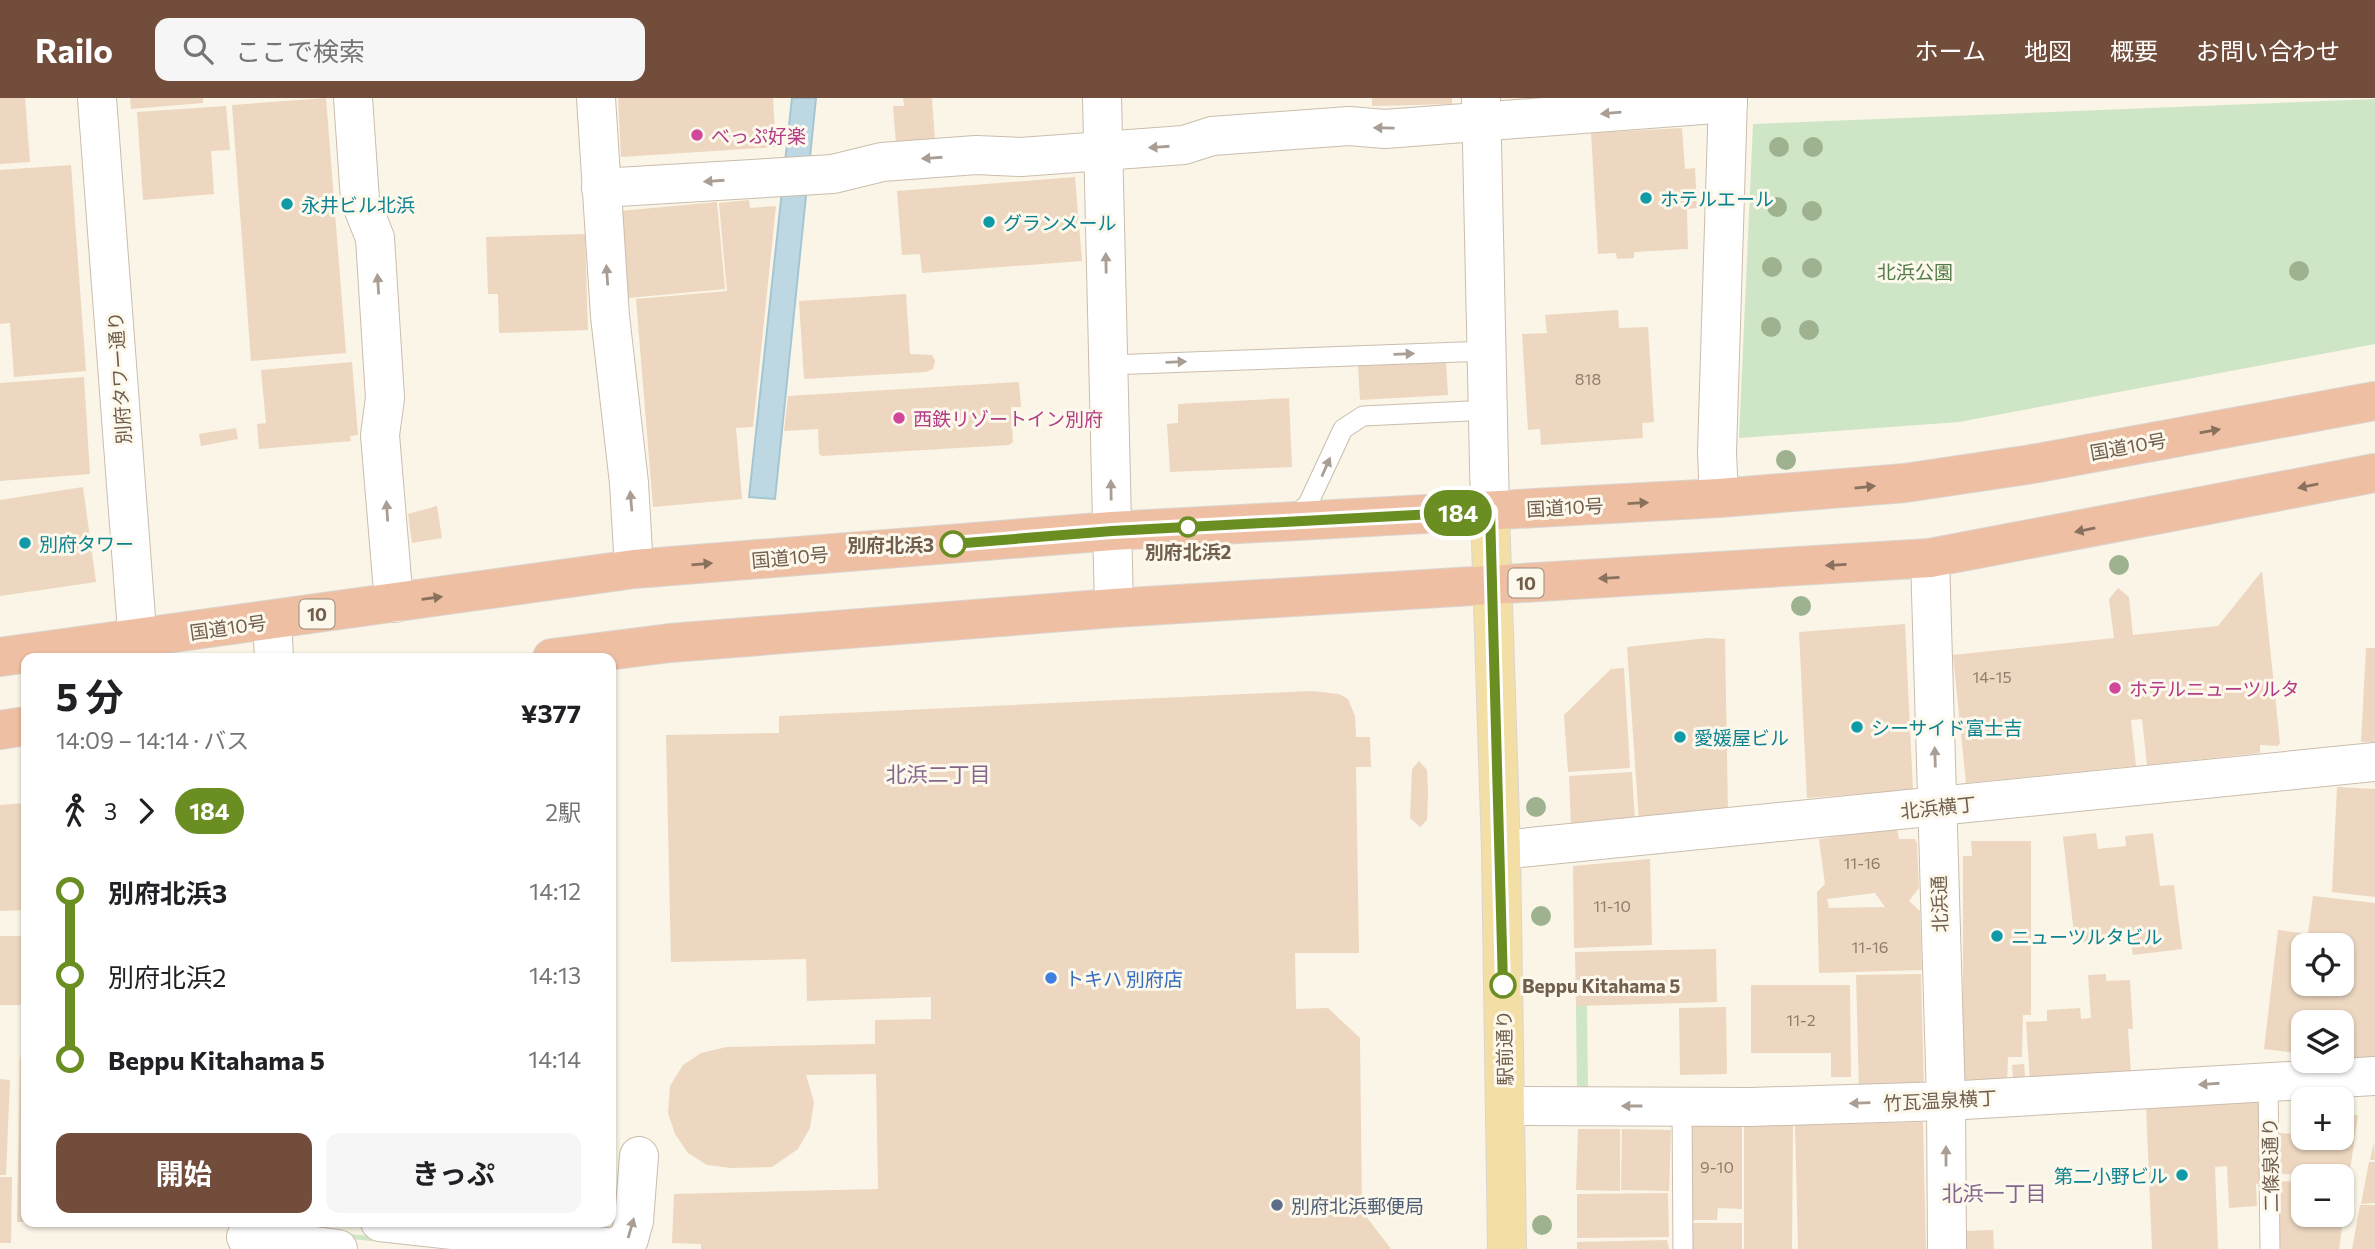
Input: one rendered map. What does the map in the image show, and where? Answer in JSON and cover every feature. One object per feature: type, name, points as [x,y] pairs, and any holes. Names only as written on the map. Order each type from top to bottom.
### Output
[{"type":"highway","name":"国道10号","points":[[61,653],[138,648],[272,621],[634,569],[1112,531],[1831,490],[1974,473],[2375,401]]},
{"type":"highway","name":"10","points":[[591,653],[670,643],[1114,608],[1930,558],[2375,473]]},
{"type":"highway","name":"国道10号","points":[[0,657],[21,656]]},
{"type":"highway","points":[[0,730],[21,727]]},
{"type":"main road","name":"駅前通り","points":[[1490,511],[1501,850],[1507,1249]]},
{"type":"street","name":"別府タワー通り","points":[[97,98],[138,648]]},
{"type":"street","points":[[353,98],[360,200],[375,238],[385,398],[380,435],[394,603]]},
{"type":"street","points":[[596,98],[610,316],[633,525],[634,569]]},
{"type":"street","points":[[1102,98],[1114,608]]},
{"type":"street","points":[[601,188],[833,174],[882,162],[976,155],[1021,157],[1184,145],[1212,136],[1349,126],[1385,129],[1482,110],[1728,101],[1717,452],[1718,498]]},
{"type":"street","points":[[1482,110],[1490,511]]},
{"type":"street","name":"北浜通","points":[[1930,558],[1946,1101],[1947,1249]]},
{"type":"street","points":[[272,621],[274,653]]},
{"type":"street","name":"北浜横丁","points":[[1501,850],[2375,762]]},
{"type":"street","name":"竹瓦温泉横丁","points":[[1505,1106],[1946,1101],[2268,1080],[2375,1076]]},
{"type":"street","points":[[425,1227],[614,1248],[629,1239],[634,1221],[639,1156]]},
{"type":"street","points":[[246,1236],[338,1249]]},
{"type":"lane","points":[[1108,365],[1488,351]]},
{"type":"lane","points":[[1288,522],[1308,505],[1343,429],[1363,416],[1489,410]]},
{"type":"lane","name":"二條泉通り","points":[[2268,1080],[2270,1249]]},
{"type":"lane","points":[[1682,1106],[1683,1249]]},
{"type":"green space","name":"北浜公園","points":[[2375,99],[2375,344],[1959,422],[1739,438],[1753,124]]},
{"type":"green space","points":[[1587,1005],[1588,1092],[1577,1092],[1576,1006]]},
{"type":"green space","points":[[290,1227],[447,1245],[447,1249],[305,1234]]},
{"type":"water","points":[[792,98],[816,98],[775,499],[749,497]]},
{"type":"building","points":[[0,98],[25,98],[30,162],[0,164]]},
{"type":"building","points":[[130,98],[203,98],[203,103],[131,109]]},
{"type":"building","name":"永井ビル北浜","points":[[326,98],[346,353],[251,361],[232,105]]},
{"type":"building","name":"べっぷ好楽","points":[[618,98],[773,98],[776,147],[621,157]]},
{"type":"building","points":[[903,98],[932,98],[935,141],[896,143],[893,106],[904,106]]},
{"type":"building","points":[[1372,98],[1452,98],[1452,104],[1372,106]]},
{"type":"building","points":[[226,106],[230,150],[211,151],[214,194],[143,200],[137,112]]},
{"type":"building","name":"ホテルエール","points":[[1682,128],[1685,169],[1695,168],[1697,208],[1687,209],[1688,249],[1634,252],[1634,258],[1617,259],[1616,253],[1598,254],[1591,133]]},
{"type":"building","points":[[71,165],[86,371],[14,377],[10,323],[0,324],[0,170]]},
{"type":"building","name":"グランメール","points":[[1075,177],[1082,261],[922,273],[920,254],[902,255],[897,191]]},
{"type":"building","points":[[749,200],[750,208],[776,206],[753,427],[736,428],[742,499],[653,507],[636,299],[727,291],[719,203]]},
{"type":"building","points":[[717,202],[725,289],[628,298],[620,211]]},
{"type":"building","points":[[585,234],[588,330],[499,333],[498,294],[488,294],[486,237]]},
{"type":"building","points":[[906,294],[910,354],[932,355],[935,361],[933,369],[926,372],[804,379],[799,301]]},
{"type":"building","points":[[1618,310],[1619,328],[1648,327],[1654,422],[1642,423],[1643,438],[1541,445],[1540,429],[1528,430],[1522,334],[1547,333],[1545,315]]},
{"type":"building","points":[[352,362],[358,435],[350,436],[351,441],[259,449],[257,424],[266,423],[261,370]]},
{"type":"building","points":[[1446,362],[1448,395],[1360,400],[1358,366]]},
{"type":"building","points":[[84,377],[90,474],[0,481],[0,383]]},
{"type":"building","name":"西鉄リゾートイン別府","points":[[1019,382],[1021,407],[1011,407],[1013,442],[1009,445],[822,456],[819,454],[818,429],[784,431],[788,396]]},
{"type":"building","points":[[1289,398],[1292,467],[1170,472],[1167,424],[1178,423],[1178,404]]},
{"type":"building","points":[[236,428],[238,439],[201,446],[199,434]]},
{"type":"building","points":[[83,487],[96,582],[0,596],[0,500]]},
{"type":"building","points":[[437,506],[442,538],[412,543],[408,514]]},
{"type":"building","name":"ホテルニューツルタ","points":[[2262,571],[2280,743],[2278,746],[2260,745],[2260,753],[2147,765],[2142,719],[2131,720],[2136,766],[1966,783],[1953,655],[2114,638],[2109,599],[2118,588],[2129,597],[2133,635],[2218,626]]},
{"type":"building","name":"シーサイド富士吉","points":[[1905,624],[1913,790],[1807,798],[1799,632]]},
{"type":"building","name":"愛媛屋ビル","points":[[1707,638],[1725,639],[1728,814],[1639,821],[1627,647]]},
{"type":"building","points":[[2366,648],[2375,648],[2375,742],[2361,742]]},
{"type":"building","points":[[1624,668],[1630,768],[1568,772],[1564,715],[1611,669]]},
{"type":"building","name":"トキハ 別府店","points":[[1311,691],[1339,694],[1348,699],[1355,716],[1356,737],[1370,737],[1371,767],[1356,767],[1359,953],[1295,953],[1296,1009],[1328,1008],[1360,1038],[1362,1211],[1391,1249],[701,1249],[701,1244],[672,1243],[674,1194],[878,1189],[876,1074],[806,1075],[814,1102],[810,1128],[798,1149],[772,1167],[731,1168],[707,1165],[688,1153],[675,1134],[668,1113],[670,1086],[683,1065],[701,1053],[727,1047],[875,1044],[875,1020],[931,1019],[931,997],[807,1001],[806,959],[671,962],[666,735],[779,733],[779,716]]},
{"type":"building","points":[[1419,761],[1427,770],[1428,795],[1427,820],[1420,827],[1410,818],[1412,769]]},
{"type":"building","points":[[1632,772],[1635,822],[1571,826],[1569,776]]},
{"type":"building","points":[[2337,787],[2375,789],[2375,897],[2332,892]]},
{"type":"building","points":[[21,803],[21,910],[0,911],[0,805]]},
{"type":"building","points":[[1897,828],[1899,839],[1915,839],[1919,888],[1909,901],[1920,911],[1922,970],[1819,973],[1817,892],[1825,884],[1819,839]],"holes":[[[1875,893],[1885,907],[1829,908],[1827,899]]]},
{"type":"building","points":[[2096,833],[2098,849],[2126,846],[2125,836],[2153,833],[2160,886],[2174,885],[2182,949],[2133,955],[2129,931],[2108,934],[2108,939],[2075,943],[2063,837]]},
{"type":"building","name":"ニューツルタビル","points":[[1971,841],[2031,841],[2031,1015],[2023,1015],[2022,1057],[2008,1057],[2007,1081],[1963,1082],[1963,856],[1972,856]]},
{"type":"building","points":[[1650,859],[1652,945],[1574,948],[1573,866]]},
{"type":"building","points":[[2313,896],[2375,903],[2375,1062],[2354,1059],[2354,1010],[2291,1010],[2291,1052],[2264,1049],[2278,930],[2300,933],[2291,933],[2291,996],[2354,996],[2354,933],[2308,933]]},
{"type":"building","points":[[0,936],[21,936],[21,1005],[0,1005]]},
{"type":"building","points":[[1716,949],[1717,1002],[1576,1006],[1575,952]]},
{"type":"building","points":[[1921,974],[1924,1090],[1859,1092],[1856,975]]},
{"type":"building","points":[[2106,974],[2106,981],[2130,980],[2133,1029],[2128,1029],[2131,1075],[2030,1081],[2026,1022],[2047,1021],[2047,1010],[2080,1008],[2081,1019],[2091,1018],[2088,975]]},
{"type":"building","points":[[1751,985],[1850,985],[1851,1077],[1831,1077],[1831,1053],[1751,1053]]},
{"type":"building","points":[[1726,1007],[1727,1074],[1680,1075],[1679,1008]]},
{"type":"building","points":[[20,1057],[21,1057],[21,1222],[17,1222]]},
{"type":"building","points":[[2024,1064],[2025,1077],[2013,1078],[2012,1065]]},
{"type":"building","points":[[0,1079],[10,1080],[6,1175],[0,1175]]},
{"type":"building","name":"第二小野ビル","points":[[2262,1100],[2264,1184],[2256,1184],[2257,1206],[2229,1208],[2227,1166],[2215,1167],[2218,1249],[2152,1249],[2146,1105]]},
{"type":"building","points":[[2354,1115],[2358,1115],[2354,1143]]},
{"type":"building","points":[[1923,1122],[1926,1249],[1798,1249],[1795,1125]]},
{"type":"building","points":[[1691,1124],[1742,1124],[1742,1209],[1718,1208],[1717,1220],[1691,1220]]},
{"type":"building","points":[[1793,1125],[1792,1249],[1744,1249],[1744,1126]]},
{"type":"building","points":[[1578,1129],[1620,1129],[1620,1191],[1576,1190]]},
{"type":"building","points":[[1622,1129],[1671,1130],[1669,1191],[1621,1190]]},
{"type":"building","points":[[2277,1133],[2291,1134],[2291,1150],[2353,1150],[2351,1164],[2291,1164],[2291,1174],[2282,1174]]},
{"type":"building","points":[[2374,1142],[2375,1160],[2370,1160]]},
{"type":"building","points":[[2369,1162],[2375,1162],[2375,1203],[2361,1204]]},
{"type":"building","points":[[0,1177],[12,1177],[11,1243],[0,1243]]},
{"type":"building","points":[[2279,1181],[2291,1182],[2291,1227],[2342,1227],[2339,1249],[2274,1249]]},
{"type":"building","points":[[1668,1193],[1669,1237],[1577,1238],[1577,1194]]},
{"type":"building","points":[[2360,1205],[2375,1205],[2375,1249],[2352,1249]]},
{"type":"building","points":[[1692,1223],[1742,1223],[1742,1249],[1692,1249]]},
{"type":"building","points":[[1993,1230],[1994,1249],[1967,1249],[1966,1231]]},
{"type":"building","points":[[1667,1240],[1669,1249],[1577,1249],[1577,1242]]},
{"type":"bus line","name":"184","points":[[953,544],[1112,531],[1490,511],[1503,985]]},
{"type":"place","name":"べっぷ好楽","points":[[697,135]]},
{"type":"place","name":"ホテルエール","points":[[1646,198]]},
{"type":"place","name":"永井ビル北浜","points":[[287,204]]},
{"type":"place","name":"グランメール","points":[[989,222]]},
{"type":"place","name":"西鉄リゾートイン別府","points":[[899,418]]},
{"type":"place","name":"別府北浜2","points":[[1188,527]]},
{"type":"place","name":"別府タワー","points":[[25,543]]},
{"type":"place","name":"別府北浜3","points":[[953,544]]},
{"type":"place","name":"ホテルニューツルタ","points":[[2115,688]]},
{"type":"place","name":"シーサイド富士吉","points":[[1857,727]]},
{"type":"place","name":"愛媛屋ビル","points":[[1680,737]]},
{"type":"place","name":"ニューツルタビル","points":[[1997,936]]},
{"type":"place","name":"トキハ 別府店","points":[[1051,978]]},
{"type":"place","name":"Beppu Kitahama 5","points":[[1503,985]]},
{"type":"place","name":"第二小野ビル","points":[[2182,1175]]},
{"type":"place","name":"別府北浜郵便局","points":[[1277,1205]]},
{"type":"district","name":"北浜二丁目","points":[[938,773]]},
{"type":"district","name":"北浜一丁目","points":[[1994,1192]]}]
